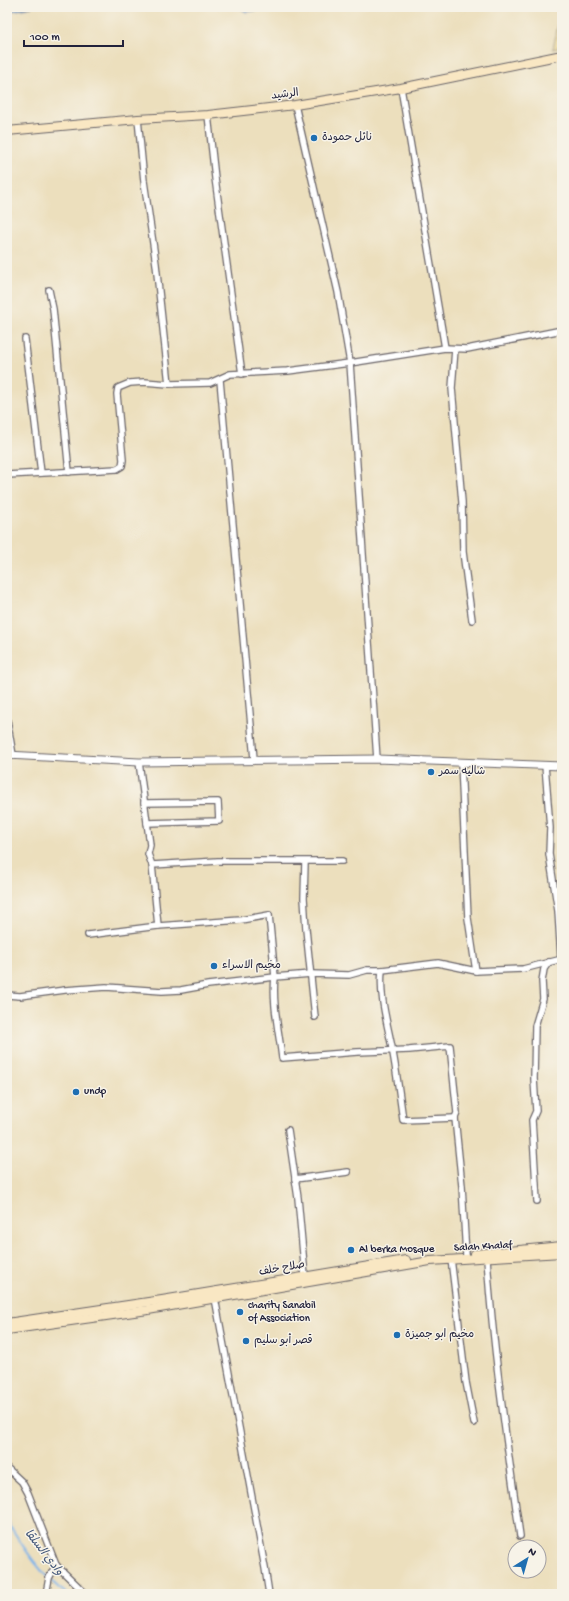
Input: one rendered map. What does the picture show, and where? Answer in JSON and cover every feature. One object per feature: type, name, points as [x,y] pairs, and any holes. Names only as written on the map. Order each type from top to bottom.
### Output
[{"type":"main road","name":"الرشيد","points":[[7,131],[138,119],[208,115],[295,105],[402,88],[562,55]]},
{"type":"main road","name":"صلاح خلف","points":[[7,1323],[162,1300],[435,1256],[466,1255],[562,1246]]},
{"type":"main road","name":"Salah Khalaf","points":[[216,1298],[451,1259],[562,1253]]},
{"type":"main road","points":[[7,1330],[148,1310],[216,1298]]},
{"type":"street","points":[[402,88],[445,348]]},
{"type":"street","points":[[295,105],[338,292],[350,363],[377,759]]},
{"type":"street","points":[[208,115],[215,178],[242,374]]},
{"type":"street","points":[[138,119],[144,181],[156,264],[169,384]]},
{"type":"street","points":[[49,290],[69,472]]},
{"type":"street","points":[[7,475],[117,469],[122,466],[123,460],[118,388],[130,383],[210,383],[220,380],[230,374],[288,371],[445,348],[468,349],[562,330]]},
{"type":"street","points":[[25,339],[41,473]]},
{"type":"street","points":[[456,349],[452,388],[462,502],[463,552],[472,620]]},
{"type":"street","points":[[220,380],[254,759]]},
{"type":"street","points":[[7,720],[10,755],[139,762],[254,759],[377,759],[562,766]]},
{"type":"street","points":[[139,762],[150,844],[148,854],[152,865],[158,926]]},
{"type":"street","points":[[461,763],[468,918],[476,971]]},
{"type":"street","points":[[7,995],[20,996],[65,990],[106,987],[162,991],[181,990],[275,977],[311,974],[349,975],[367,970],[382,970],[438,963],[476,971],[523,969],[562,959],[558,911],[549,854],[550,828],[545,766]]},
{"type":"street","points":[[144,803],[218,802],[218,821],[147,824]]},
{"type":"street","points":[[152,865],[218,861],[342,861]]},
{"type":"street","points":[[305,862],[304,898],[315,1017]]},
{"type":"street","points":[[88,935],[158,926],[213,923],[269,915],[275,977],[274,984],[282,1058],[450,1046],[457,1113],[455,1118],[462,1186],[466,1255]]},
{"type":"street","points":[[537,1201],[532,1120],[536,1111],[534,1079],[534,1026],[543,999],[542,981],[544,969],[550,962]]},
{"type":"street","points":[[382,970],[380,986],[385,1020],[393,1051],[403,1120],[455,1118]]},
{"type":"street","points":[[288,1130],[295,1179],[305,1276]]},
{"type":"street","points":[[295,1179],[348,1172]]},
{"type":"street","points":[[487,1258],[490,1300],[504,1426],[520,1536]]},
{"type":"street","points":[[451,1259],[466,1382],[474,1423]]},
{"type":"street","points":[[216,1298],[269,1594]]},
{"type":"street","points":[[7,1468],[22,1482],[28,1493],[56,1565],[86,1594]]},
{"type":"street","points":[[46,1594],[49,1578],[56,1565]]},
{"type":"sand","points":[[562,21],[562,47],[553,49],[558,25]]},
{"type":"water","points":[[7,7],[32,7],[7,12]]},
{"type":"water","points":[[238,7],[283,7],[246,12]]},
{"type":"waterway","name":"وادي السلقا","points":[[7,1521],[41,1570],[67,1594]]},
{"type":"place","name":"نائل حمودة","points":[[314,138]]},
{"type":"place","name":"شاليه سمر","points":[[431,772]]},
{"type":"place","name":"مخيم الاسراء","points":[[214,966]]},
{"type":"place","name":"undp","points":[[76,1092]]},
{"type":"place","name":"Al berka Mosque","points":[[351,1250]]},
{"type":"place","name":"charity Sanabil of Association","points":[[240,1312]]},
{"type":"place","name":"مخيم ابو جميزة","points":[[397,1335]]},
{"type":"place","name":"قصر أبو سليم","points":[[246,1341]]}]
